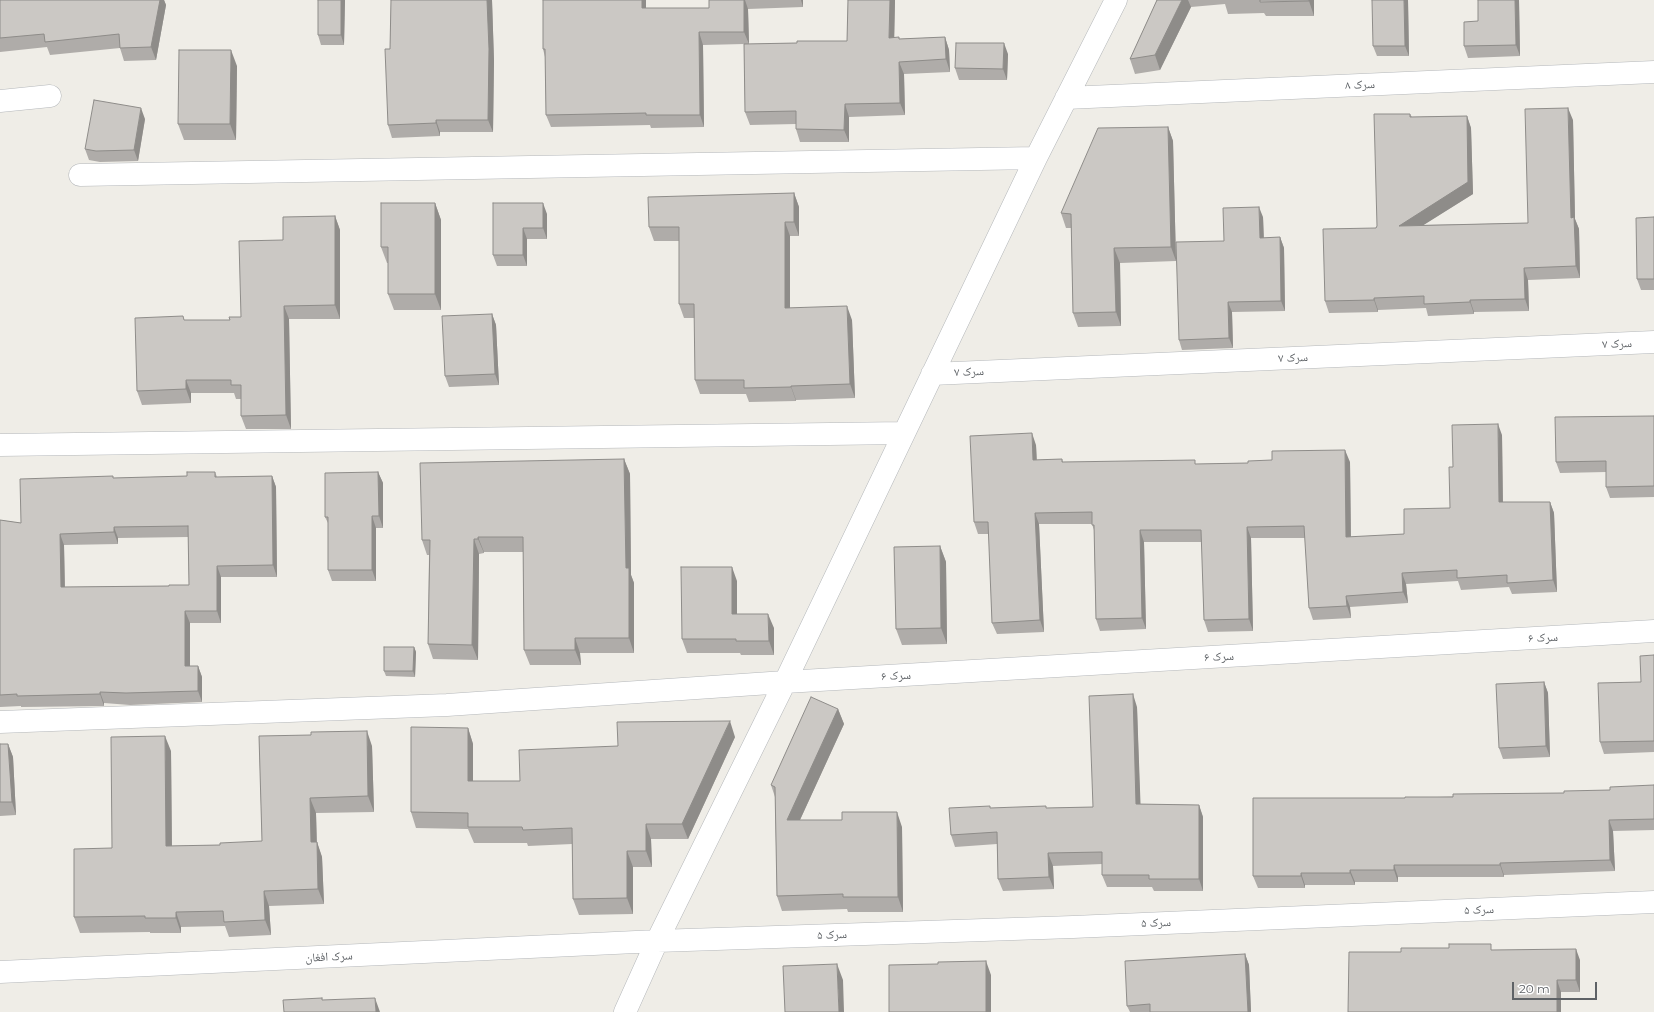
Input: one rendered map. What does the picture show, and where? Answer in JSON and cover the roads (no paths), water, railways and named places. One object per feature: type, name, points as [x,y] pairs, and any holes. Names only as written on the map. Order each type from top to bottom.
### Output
[{"type":"street","points":[[625,1012],[657,941],[784,682],[1036,158],[1116,0]]},
{"type":"street","name":"سرک ۸","points":[[1066,98],[1654,72]]},
{"type":"street","points":[[0,101],[50,96]]},
{"type":"street","points":[[80,175],[1036,158]]},
{"type":"street","name":"سرک ۷","points":[[932,374],[1654,342]]},
{"type":"street","points":[[0,445],[904,433]]},
{"type":"street","name":"سرک ۶","points":[[0,722],[447,705],[784,682],[1654,631]]},
{"type":"street","name":"سرک ۵","points":[[657,941],[1073,927],[1654,902]]},
{"type":"street","name":"سرک افغان","points":[[0,972],[657,941]]}]
